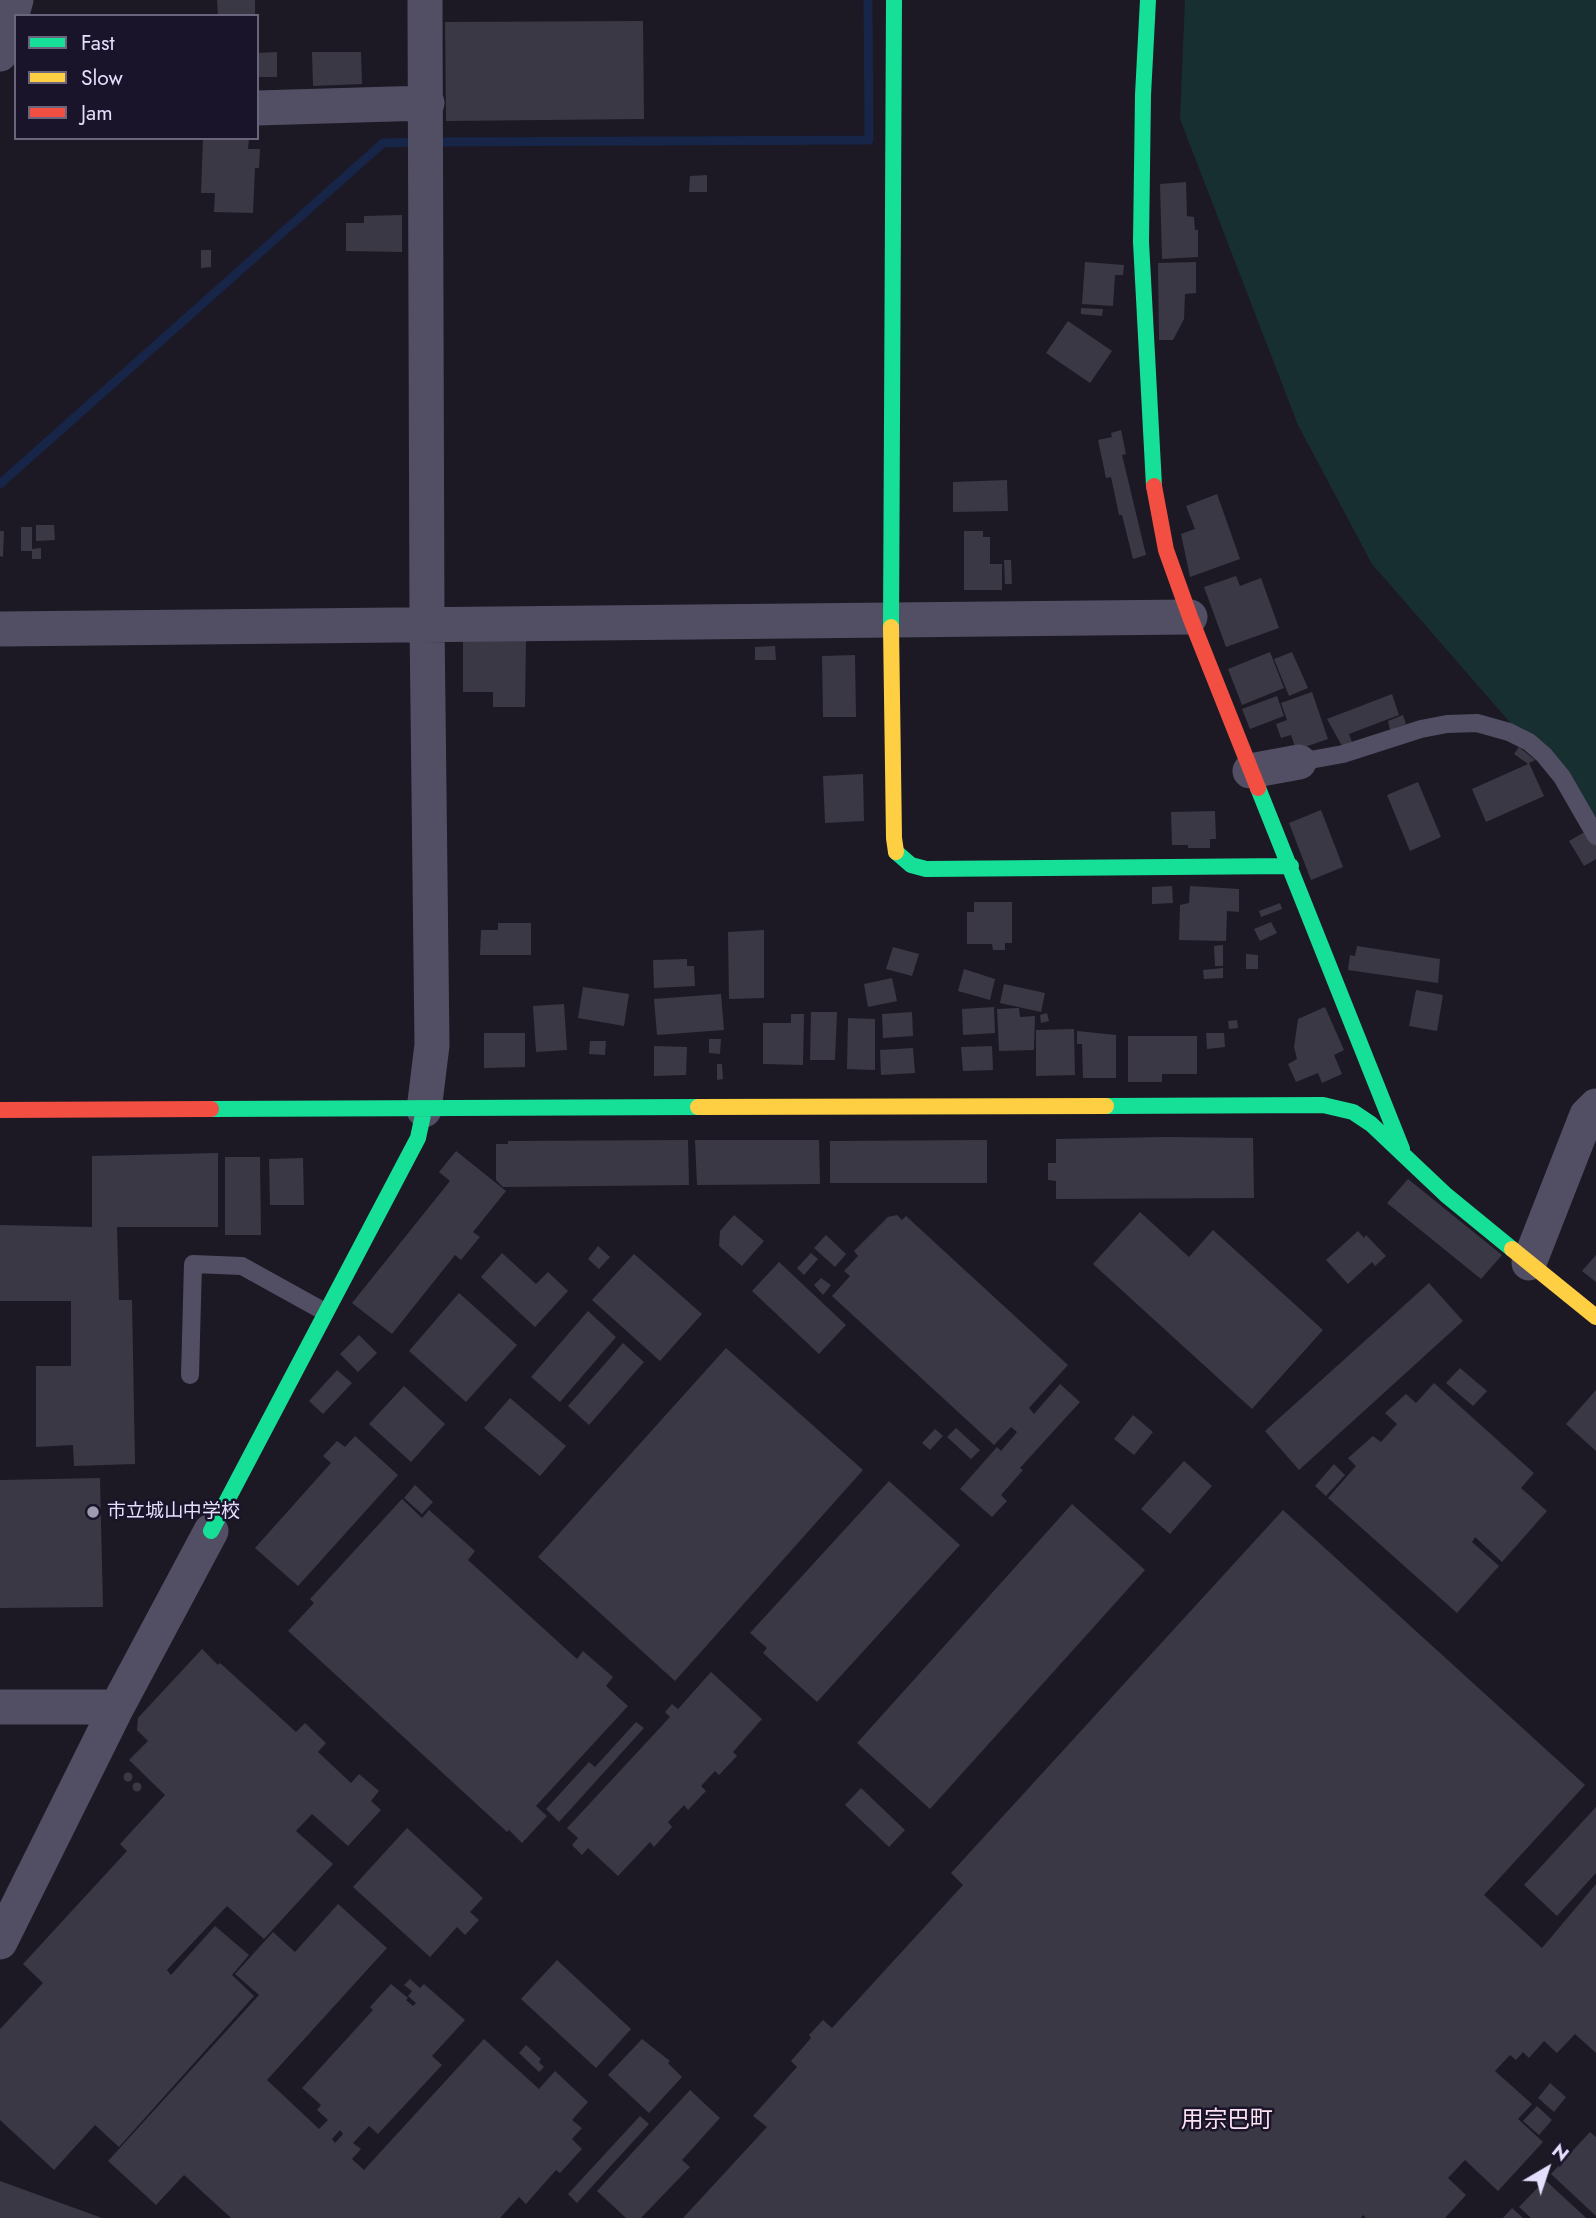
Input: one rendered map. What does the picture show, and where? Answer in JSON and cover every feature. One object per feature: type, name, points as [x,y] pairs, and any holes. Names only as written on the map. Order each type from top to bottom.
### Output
[{"type":"street","points":[[0,54],[16,0]]},
{"type":"street","points":[[0,1942],[117,1707],[418,1138],[432,1045],[427,623],[425,0]]},
{"type":"street","points":[[894,0],[891,620],[896,852],[911,865],[926,869],[1291,866]]},
{"type":"street","points":[[1148,0],[1143,95],[1141,242],[1152,468],[1166,550],[1250,771],[1291,866],[1403,1153]]},
{"type":"street","points":[[259,108],[427,103]]},
{"type":"street","points":[[0,629],[1190,617]]},
{"type":"street","points":[[1250,771],[1299,762]]},
{"type":"street","points":[[0,1111],[1323,1105],[1353,1112],[1371,1125],[1446,1195],[1596,1317]]},
{"type":"street","points":[[1529,1263],[1587,1115],[1596,1105]]},
{"type":"street","points":[[0,1707],[117,1707]]},
{"type":"lane","points":[[1299,762],[1342,754],[1421,729],[1447,724],[1478,723],[1509,732],[1529,742],[1544,755],[1562,777],[1596,836]]},
{"type":"lane","points":[[190,1375],[193,1264],[242,1266],[326,1312]]},
{"type":"green space","points":[[1185,0],[1596,0],[1596,821],[1372,564],[1298,425],[1180,119]]},
{"type":"building","points":[[217,0],[255,0],[255,14],[218,14]]},
{"type":"building","points":[[643,21],[644,119],[446,121],[445,22]]},
{"type":"building","points":[[277,52],[277,77],[259,77],[259,53]]},
{"type":"building","points":[[312,52],[361,52],[362,84],[313,86]]},
{"type":"building","points":[[203,140],[249,140],[248,149],[260,149],[259,168],[255,168],[253,213],[214,212],[215,193],[201,193]]},
{"type":"building","points":[[707,175],[707,192],[689,192],[690,176]]},
{"type":"building","points":[[1186,182],[1187,216],[1194,217],[1195,230],[1198,230],[1198,257],[1162,259],[1160,184]]},
{"type":"building","points":[[402,215],[402,252],[346,251],[346,223],[364,223],[364,216]]},
{"type":"building","points":[[201,250],[211,250],[211,267],[201,268]]},
{"type":"building","points":[[1085,262],[1124,265],[1123,275],[1115,275],[1113,306],[1082,304]]},
{"type":"building","points":[[1196,262],[1196,293],[1185,294],[1184,319],[1173,340],[1159,340],[1158,263]]},
{"type":"building","points":[[1081,308],[1103,309],[1102,316],[1081,314]]},
{"type":"building","points":[[1068,321],[1112,351],[1090,383],[1046,353]]},
{"type":"building","points":[[1121,430],[1126,454],[1122,455],[1146,555],[1133,559],[1122,515],[1119,515],[1111,477],[1106,478],[1098,440],[1112,437],[1111,433]]},
{"type":"building","points":[[1007,480],[1008,511],[953,512],[953,482]]},
{"type":"building","points":[[1217,494],[1240,559],[1190,577],[1181,534],[1195,529],[1186,506]]},
{"type":"building","points":[[36,525],[54,525],[55,540],[36,541]]},
{"type":"building","points":[[21,527],[32,527],[32,549],[41,548],[41,559],[32,559],[32,551],[21,551]]},
{"type":"building","points":[[0,531],[4,531],[3,557],[0,556]]},
{"type":"building","points":[[964,531],[983,531],[983,537],[990,537],[990,564],[1002,564],[1002,590],[964,590]]},
{"type":"building","points":[[1004,560],[1011,560],[1012,584],[1005,584]]},
{"type":"building","points":[[1236,576],[1240,586],[1261,578],[1279,628],[1226,647],[1204,587]]},
{"type":"building","points":[[463,640],[526,641],[525,707],[493,707],[493,692],[463,692]]},
{"type":"building","points":[[775,646],[776,660],[755,660],[755,647]]},
{"type":"building","points":[[1270,652],[1284,688],[1242,705],[1228,669]]},
{"type":"building","points":[[1292,652],[1308,688],[1289,696],[1274,659]]},
{"type":"building","points":[[855,655],[856,717],[823,717],[822,656]]},
{"type":"building","points":[[1312,692],[1328,739],[1296,750],[1291,735],[1281,738],[1276,724],[1287,720],[1281,703]]},
{"type":"building","points":[[1392,694],[1399,715],[1349,734],[1352,742],[1342,746],[1327,719]]},
{"type":"building","points":[[1277,696],[1284,716],[1250,729],[1242,709]]},
{"type":"building","points":[[1403,715],[1406,724],[1390,730],[1388,721]]},
{"type":"building","points":[[1519,747],[1535,760],[1529,763],[1544,796],[1486,822],[1472,789],[1528,764],[1514,754]]},
{"type":"building","points":[[863,774],[864,821],[825,823],[823,776]]},
{"type":"building","points":[[1418,782],[1441,837],[1410,851],[1387,795]]},
{"type":"building","points":[[1321,810],[1343,867],[1311,880],[1289,823]]},
{"type":"building","points":[[1215,811],[1216,839],[1210,839],[1210,848],[1172,845],[1171,812]]},
{"type":"building","points":[[1588,830],[1596,843],[1596,859],[1584,866],[1569,841]]},
{"type":"building","points":[[1172,886],[1173,903],[1152,904],[1152,887]]},
{"type":"building","points":[[1190,886],[1239,889],[1239,912],[1227,911],[1226,941],[1179,940],[1180,905],[1189,903]]},
{"type":"building","points":[[974,902],[1012,902],[1012,943],[1005,943],[1005,950],[993,950],[992,944],[967,944],[967,912],[974,912]]},
{"type":"building","points":[[1280,903],[1282,909],[1261,917],[1259,911]]},
{"type":"building","points":[[1271,922],[1277,933],[1260,941],[1254,929]]},
{"type":"building","points":[[498,923],[531,923],[531,955],[480,955],[481,930],[498,930]]},
{"type":"building","points":[[764,930],[764,998],[729,999],[728,932]]},
{"type":"building","points":[[1223,945],[1223,966],[1215,966],[1214,946]]},
{"type":"building","points":[[1357,946],[1440,959],[1438,983],[1348,970],[1350,955],[1355,956]]},
{"type":"building","points":[[893,947],[919,954],[912,976],[886,969]]},
{"type":"building","points":[[1246,954],[1258,955],[1258,969],[1246,969]]},
{"type":"building","points":[[687,959],[687,966],[694,966],[695,986],[654,988],[653,960]]},
{"type":"building","points":[[1223,968],[1223,978],[1204,979],[1203,970]]},
{"type":"building","points":[[964,969],[995,979],[990,1000],[958,991]]},
{"type":"building","points":[[892,978],[897,1001],[868,1007],[864,984]]},
{"type":"building","points":[[1004,984],[1045,993],[1041,1012],[1000,1003]]},
{"type":"building","points":[[583,987],[629,994],[624,1026],[578,1018]]},
{"type":"building","points":[[1416,990],[1443,995],[1437,1031],[1409,1026]]},
{"type":"building","points":[[721,994],[724,1030],[657,1035],[654,999]]},
{"type":"building","points":[[564,1004],[567,1050],[536,1052],[533,1006]]},
{"type":"building","points":[[994,1007],[995,1033],[963,1035],[962,1009]]},
{"type":"building","points":[[1325,1007],[1344,1050],[1334,1055],[1342,1074],[1322,1083],[1318,1073],[1296,1082],[1288,1064],[1297,1059],[1294,1047],[1298,1019]]},
{"type":"building","points":[[1019,1008],[1020,1017],[1035,1016],[1034,1050],[999,1051],[997,1009]]},
{"type":"building","points":[[811,1012],[837,1012],[835,1060],[810,1060]]},
{"type":"building","points":[[912,1012],[913,1036],[883,1038],[882,1014]]},
{"type":"building","points":[[1047,1013],[1049,1021],[1041,1023],[1040,1015]]},
{"type":"building","points":[[791,1014],[804,1014],[803,1065],[763,1064],[763,1023],[791,1023]]},
{"type":"building","points":[[848,1018],[875,1019],[875,1070],[847,1069]]},
{"type":"building","points":[[1237,1020],[1238,1028],[1229,1029],[1228,1021]]},
{"type":"building","points":[[1074,1029],[1075,1075],[1036,1076],[1036,1030]]},
{"type":"building","points":[[1077,1031],[1116,1035],[1116,1078],[1083,1078],[1082,1044],[1077,1044]]},
{"type":"building","points":[[484,1033],[525,1033],[525,1067],[484,1068]]},
{"type":"building","points":[[1206,1033],[1224,1033],[1225,1047],[1207,1049]]},
{"type":"building","points":[[1128,1036],[1197,1036],[1197,1074],[1162,1074],[1162,1082],[1128,1082]]},
{"type":"building","points":[[709,1039],[721,1039],[720,1054],[709,1053]]},
{"type":"building","points":[[590,1041],[606,1041],[605,1055],[589,1054]]},
{"type":"building","points":[[654,1046],[687,1047],[686,1075],[654,1076]]},
{"type":"building","points":[[992,1046],[993,1070],[963,1071],[961,1047]]},
{"type":"building","points":[[913,1048],[915,1073],[881,1075],[880,1050]]},
{"type":"building","points":[[717,1064],[722,1064],[723,1079],[717,1080]]},
{"type":"building","points":[[1253,1138],[1254,1198],[1056,1199],[1056,1181],[1048,1180],[1048,1163],[1056,1163],[1056,1139]]},
{"type":"building","points":[[688,1140],[689,1185],[503,1187],[496,1180],[496,1144],[508,1144],[508,1141]]},
{"type":"building","points":[[695,1140],[819,1140],[820,1184],[697,1185]]},
{"type":"building","points":[[987,1140],[987,1183],[830,1183],[830,1141]]},
{"type":"building","points":[[456,1151],[506,1191],[473,1232],[480,1237],[461,1260],[455,1255],[392,1334],[352,1303],[450,1181],[439,1172]]},
{"type":"building","points":[[218,1153],[218,1227],[117,1227],[119,1300],[132,1300],[135,1464],[74,1466],[73,1445],[36,1447],[36,1366],[71,1366],[71,1301],[0,1301],[0,1225],[92,1227],[92,1156]]},
{"type":"building","points":[[225,1157],[260,1157],[261,1235],[225,1235]]},
{"type":"building","points":[[303,1158],[304,1205],[270,1205],[269,1159]]},
{"type":"building","points":[[1408,1179],[1502,1255],[1481,1279],[1387,1203]]},
{"type":"building","points":[[1140,1212],[1189,1257],[1213,1230],[1323,1330],[1252,1409],[1093,1264]]},
{"type":"building","points":[[734,1215],[764,1241],[742,1266],[719,1246],[720,1231]]},
{"type":"building","points":[[897,1215],[902,1220],[906,1216],[1068,1365],[1029,1408],[1034,1414],[1060,1384],[1080,1402],[1020,1468],[1023,1470],[1001,1495],[1007,1501],[992,1517],[960,1489],[997,1447],[1001,1451],[1017,1432],[1011,1427],[994,1445],[832,1296],[850,1276],[844,1271],[858,1256],[854,1251],[888,1217]]},
{"type":"building","points":[[1358,1231],[1364,1238],[1366,1235],[1386,1256],[1375,1266],[1372,1262],[1348,1284],[1326,1260]]},
{"type":"building","points":[[826,1235],[846,1254],[835,1267],[814,1248]]},
{"type":"building","points":[[598,1246],[610,1257],[599,1269],[588,1259]]},
{"type":"building","points":[[502,1253],[536,1284],[548,1272],[568,1291],[535,1327],[481,1277]]},
{"type":"building","points":[[811,1253],[818,1259],[804,1275],[797,1268]]},
{"type":"building","points":[[634,1254],[702,1314],[660,1361],[592,1300]]},
{"type":"building","points":[[1596,1255],[1596,1282],[1582,1271]]},
{"type":"building","points":[[779,1262],[846,1325],[819,1354],[752,1291]]},
{"type":"building","points":[[821,1278],[831,1285],[823,1295],[814,1285]]},
{"type":"building","points":[[1429,1283],[1463,1321],[1299,1470],[1265,1431]]},
{"type":"building","points":[[459,1293],[517,1345],[466,1402],[409,1351]]},
{"type":"building","points":[[588,1311],[616,1337],[560,1402],[531,1377]]},
{"type":"building","points":[[359,1335],[377,1353],[358,1372],[340,1354]]},
{"type":"building","points":[[623,1343],[644,1362],[589,1425],[568,1406]]},
{"type":"building","points":[[726,1348],[863,1470],[675,1681],[538,1557]]},
{"type":"building","points":[[1460,1368],[1487,1391],[1473,1406],[1446,1383]]},
{"type":"building","points":[[337,1370],[352,1383],[323,1414],[309,1401]]},
{"type":"building","points":[[1434,1383],[1534,1473],[1521,1488],[1547,1511],[1502,1562],[1475,1537],[1472,1542],[1499,1566],[1457,1613],[1328,1498],[1356,1466],[1348,1458],[1373,1436],[1381,1442],[1397,1424],[1385,1413],[1406,1394],[1416,1403]]},
{"type":"building","points":[[404,1386],[445,1424],[411,1462],[369,1424]]},
{"type":"building","points":[[1596,1390],[1596,1451],[1566,1424]]},
{"type":"building","points":[[510,1398],[566,1446],[540,1476],[484,1428]]},
{"type":"building","points":[[1133,1415],[1153,1432],[1134,1455],[1114,1439]]},
{"type":"building","points":[[956,1428],[980,1450],[971,1459],[947,1437]]},
{"type":"building","points":[[935,1429],[943,1436],[930,1450],[922,1443]]},
{"type":"building","points":[[355,1436],[398,1475],[298,1586],[255,1548],[331,1463],[323,1456],[337,1441],[345,1447]]},
{"type":"building","points":[[1184,1461],[1212,1486],[1170,1534],[1141,1509]]},
{"type":"building","points":[[1334,1464],[1345,1475],[1326,1496],[1315,1486]]},
{"type":"building","points":[[100,1478],[103,1607],[0,1608],[0,1480]]},
{"type":"building","points":[[889,1481],[960,1545],[817,1702],[763,1653],[767,1648],[750,1633]]},
{"type":"building","points":[[415,1485],[433,1502],[422,1514],[404,1498]]},
{"type":"building","points":[[402,1499],[422,1518],[429,1510],[475,1551],[468,1560],[577,1659],[583,1651],[613,1677],[606,1686],[628,1706],[536,1806],[547,1816],[522,1843],[288,1631],[314,1603],[310,1599]]},
{"type":"building","points":[[1072,1504],[1145,1570],[930,1809],[857,1743]]},
{"type":"building","points":[[1283,1510],[1585,1785],[1484,1895],[1542,1948],[1596,1884],[1596,2053],[1575,2034],[1557,2053],[1544,2041],[1529,2058],[1523,2052],[1516,2060],[1510,2055],[1495,2071],[1532,2104],[1518,2119],[1543,2142],[1498,2191],[1465,2160],[1448,2178],[1466,2195],[1445,2218],[1366,2218],[1363,2215],[1361,2218],[683,2218],[767,2127],[753,2116],[797,2067],[791,2061],[811,2038],[809,2035],[823,2020],[832,2028],[963,1885],[951,1873]]},
{"type":"building","points":[[202,1649],[296,1732],[305,1723],[326,1743],[318,1752],[351,1783],[359,1774],[379,1791],[371,1801],[381,1810],[348,1846],[312,1814],[296,1831],[333,1864],[264,1939],[227,1906],[167,1970],[171,1975],[215,1926],[249,1955],[232,1975],[254,1996],[119,2147],[95,2125],[54,2170],[0,2120],[0,2029],[43,1983],[23,1964],[127,1851],[120,1844],[165,1795],[129,1760],[148,1741],[137,1730],[138,1718]]},
{"type":"building","points":[[711,1672],[762,1719],[733,1752],[737,1756],[719,1775],[715,1771],[701,1786],[706,1791],[688,1810],[684,1805],[668,1822],[672,1827],[654,1847],[650,1842],[618,1876],[588,1848],[582,1855],[572,1845],[578,1838],[567,1828],[670,1717],[665,1712],[672,1704],[678,1709]]},
{"type":"building","points":[[636,1722],[644,1728],[559,1822],[546,1809],[589,1762],[595,1767]]},
{"type":"building","points":[[128,1772],[133,1777],[128,1782],[123,1777]]},
{"type":"building","points":[[137,1782],[142,1787],[137,1792],[132,1787]]},
{"type":"building","points":[[861,1788],[905,1830],[889,1847],[845,1805]]},
{"type":"building","points":[[1596,1807],[1596,1873],[1557,1916],[1524,1885]]},
{"type":"building","points":[[407,1828],[483,1898],[470,1912],[479,1920],[465,1935],[457,1927],[430,1957],[353,1887]]},
{"type":"building","points":[[338,1904],[387,1948],[267,2080],[319,2129],[328,2120],[317,2110],[321,2105],[302,2088],[373,2010],[370,2007],[391,1984],[408,1998],[406,2000],[413,2006],[416,2003],[408,1996],[412,1991],[404,1985],[410,1979],[420,1988],[424,1984],[465,2020],[432,2056],[442,2065],[378,2134],[369,2126],[353,2143],[361,2149],[352,2159],[364,2170],[484,2039],[539,2089],[555,2071],[588,2102],[572,2120],[582,2128],[572,2139],[582,2149],[560,2173],[556,2170],[526,2204],[519,2197],[500,2218],[231,2218],[184,2175],[156,2205],[108,2161],[259,1995],[235,1974],[273,1932],[295,1952]],"holes":[[[340,2130],[343,2134],[335,2143],[332,2139]]]},
{"type":"building","points":[[557,1960],[631,2029],[596,2068],[521,1999]]},
{"type":"building","points":[[642,2039],[670,2061],[668,2063],[682,2077],[649,2113],[608,2075]]},
{"type":"building","points":[[526,2045],[541,2059],[539,2062],[544,2067],[539,2072],[519,2053]]},
{"type":"building","points":[[1550,2083],[1566,2097],[1554,2112],[1538,2098]]},
{"type":"building","points":[[690,2090],[720,2118],[682,2160],[690,2167],[641,2218],[626,2218],[597,2191]]},
{"type":"building","points":[[1537,2106],[1552,2120],[1539,2135],[1523,2121]]},
{"type":"building","points":[[640,2116],[649,2124],[577,2203],[568,2194]]},
{"type":"building","points":[[1590,2132],[1596,2137],[1596,2216],[1551,2174]]},
{"type":"building","points":[[1545,2180],[1586,2218],[1531,2218],[1519,2207]]},
{"type":"building","points":[[0,2181],[102,2218],[0,2218]]},
{"type":"building","points":[[1512,2208],[1523,2218],[1503,2218]]},
{"type":"waterway","points":[[432,142],[869,140],[868,0]]},
{"type":"waterway","points":[[0,484],[383,143],[418,142]]},
{"type":"traffic: fast","points":[[891,627],[894,0]]},
{"type":"traffic: fast","points":[[1148,0],[1143,95],[1141,242],[1154,486]]},
{"type":"traffic: fast","points":[[1258,788],[1402,1149]]},
{"type":"traffic: fast","points":[[896,852],[911,865],[926,869],[1291,866]]},
{"type":"traffic: fast","points":[[1106,1106],[1323,1105],[1353,1112],[1371,1124],[1446,1195],[1512,1249]]},
{"type":"traffic: fast","points":[[211,1109],[698,1107]]},
{"type":"traffic: fast","points":[[211,1531],[418,1138],[424,1110]]},
{"type":"traffic: slow","points":[[891,627],[896,852]]},
{"type":"traffic: slow","points":[[698,1107],[1106,1106]]},
{"type":"traffic: slow","points":[[1512,1249],[1596,1317]]},
{"type":"traffic: jam","points":[[1154,486],[1166,550],[1258,788]]},
{"type":"traffic: jam","points":[[0,1110],[211,1109]]},
{"type":"place","name":"市立城山中学校","points":[[93,1512]]},
{"type":"district","name":"用宗巴町","points":[[1227,2121]]}]
